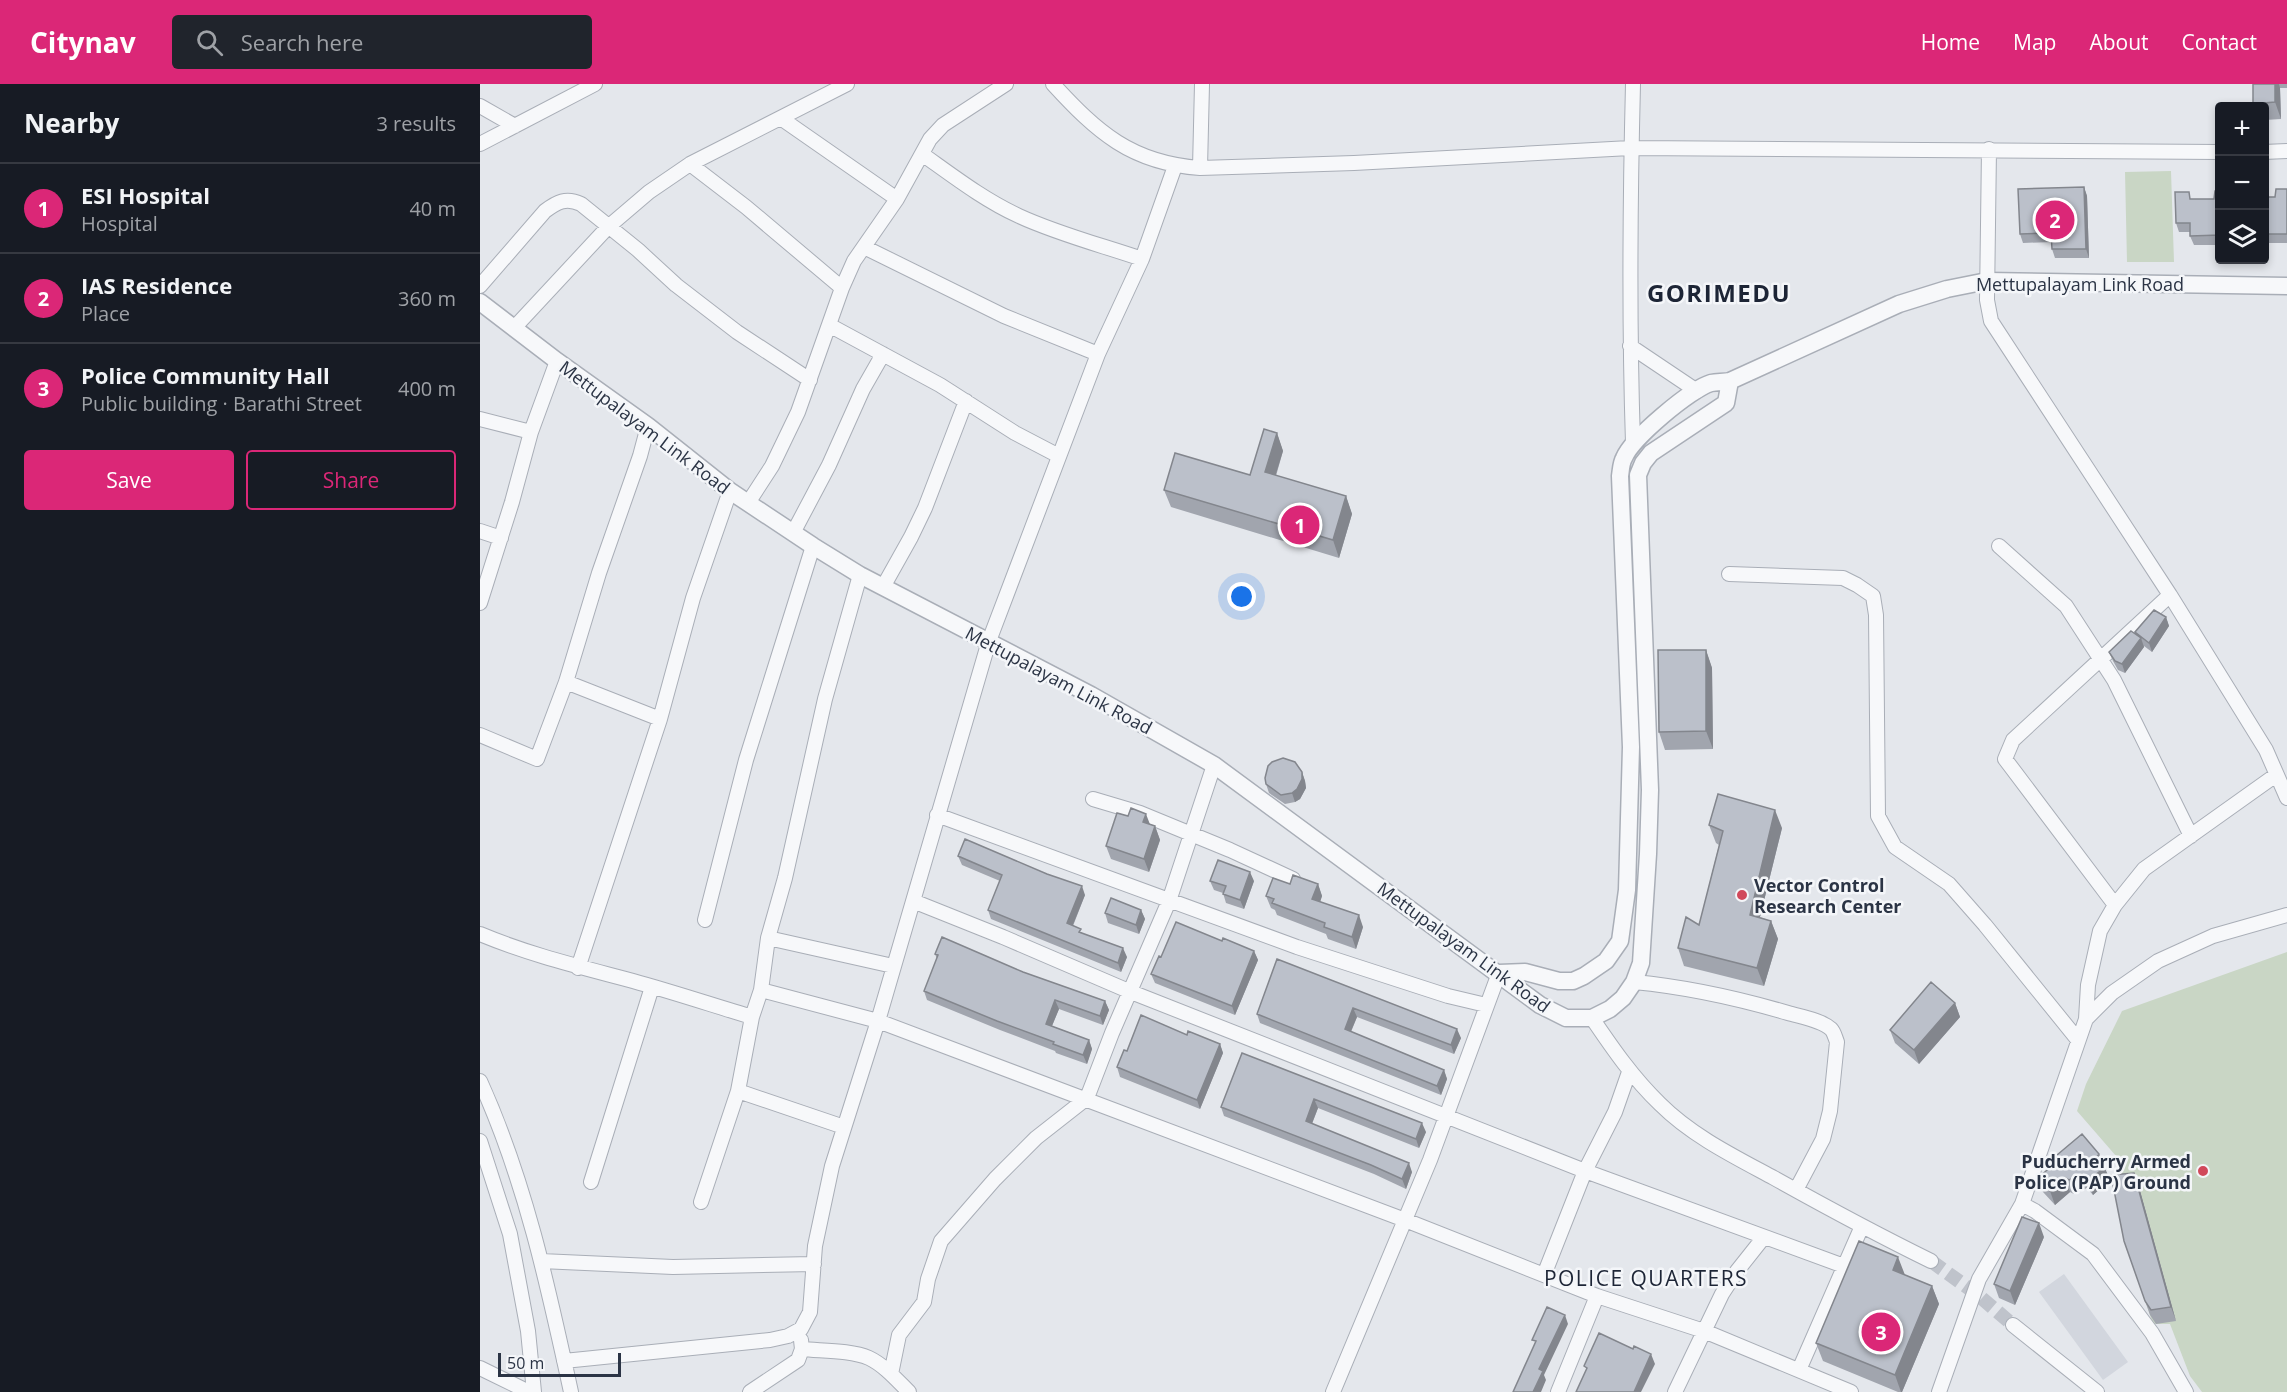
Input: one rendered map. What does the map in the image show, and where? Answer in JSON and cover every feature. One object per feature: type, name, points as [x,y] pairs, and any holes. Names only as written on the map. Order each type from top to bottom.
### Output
[{"type":"street","points":[[480,144],[595,84]]},
{"type":"street","points":[[514,328],[608,227],[649,192],[690,164],[848,84]]},
{"type":"street","points":[[748,503],[782,446],[798,412],[842,288],[854,261],[897,199],[930,139],[943,125],[1006,84]]},
{"type":"street","points":[[1053,84],[1084,118],[1116,142],[1150,159],[1175,166],[1200,168],[1354,163],[1630,148],[2215,152]]},
{"type":"street","points":[[1200,168],[1202,84]]},
{"type":"street","points":[[1333,1392],[1430,1160],[1499,973],[1525,972],[1559,981],[1573,981],[1606,961],[1620,940],[1627,890],[1630,747],[1620,476],[1624,458],[1633,443],[1630,346],[1632,207],[1630,148],[1633,84]]},
{"type":"street","points":[[480,106],[515,126]]},
{"type":"street","points":[[782,119],[897,199]]},
{"type":"street","points":[[1989,149],[1987,300],[1991,321],[2170,595],[2266,750],[2287,798]]},
{"type":"street","points":[[2269,152],[2287,152]]},
{"type":"street","points":[[921,154],[975,192],[1018,216],[1142,259]]},
{"type":"street","points":[[690,164],[746,207],[842,288]]},
{"type":"street","points":[[750,1392],[798,1360],[802,1349],[801,1329],[810,1312],[824,1196],[878,1021],[989,641],[1098,354],[1142,259],[1175,166]]},
{"type":"street","points":[[480,286],[545,211],[556,203],[573,200],[737,332],[810,380]]},
{"type":"street","points":[[864,247],[1004,316],[1098,354]]},
{"type":"street","name":"Mettupalayam Link Road","points":[[1633,443],[1672,408],[1710,383],[1730,381],[1899,304],[1947,289],[1987,281],[2287,286]]},
{"type":"street","name":"Mettupalayam Link Road","points":[[480,302],[648,426],[730,490],[813,546],[883,587],[1090,695],[1214,765],[1540,1005],[1566,1018],[1592,1018]]},
{"type":"street","points":[[829,325],[1059,456]]},
{"type":"street","points":[[1630,346],[1697,391]]},
{"type":"street","points":[[793,532],[829,465],[859,397],[883,354]]},
{"type":"street","points":[[480,603],[531,432],[557,361]]},
{"type":"street","points":[[1730,381],[1725,403],[1652,453],[1643,463],[1638,475],[1650,790],[1641,963],[1634,982],[1617,1004],[1592,1018],[1629,1072],[1660,1105],[1690,1128],[1720,1149],[1931,1261]]},
{"type":"street","points":[[883,587],[925,508],[966,401]]},
{"type":"street","points":[[480,419],[531,432]]},
{"type":"street","points":[[480,735],[537,759],[566,682],[599,573],[640,456],[648,426]]},
{"type":"street","points":[[578,968],[660,719],[693,598],[730,490]]},
{"type":"street","points":[[480,531],[501,538]]},
{"type":"street","points":[[705,920],[746,760],[813,546]]},
{"type":"street","points":[[1999,546],[2066,606],[2114,680],[2191,836]]},
{"type":"street","points":[[701,1202],[738,1091],[752,1017],[761,990],[768,938],[785,878],[825,699],[860,574]]},
{"type":"street","points":[[1729,574],[1842,578],[1873,596],[1876,615],[1878,816],[1895,847],[1948,884],[1985,925],[2078,1040]]},
{"type":"street","points":[[2115,905],[2005,759],[2013,741],[2170,595]]},
{"type":"street","points":[[566,682],[660,719]]},
{"type":"street","points":[[891,1374],[900,1335],[924,1302],[928,1279],[940,1241],[995,1179],[1036,1138],[1087,1098],[1169,901],[1214,765]]},
{"type":"street","points":[[1939,1392],[1979,1279],[2022,1204],[2086,1019],[2088,985],[2100,931],[2115,905],[2144,869],[2276,775]]},
{"type":"street","points":[[1093,799],[1140,813],[1293,879]]},
{"type":"street","points":[[937,815],[1297,947],[1448,996],[1486,1005]]},
{"type":"street","points":[[913,901],[1131,992],[1585,1171],[1844,1266]]},
{"type":"street","points":[[2086,1019],[2112,993],[2158,961],[2213,936],[2287,915]]},
{"type":"street","points":[[480,934],[578,968],[752,1017]]},
{"type":"street","points":[[768,938],[893,966]]},
{"type":"street","points":[[1634,982],[1682,987],[1723,996],[1802,1017],[1823,1024],[1833,1031],[1837,1042],[1830,1111],[1823,1140],[1796,1190]]},
{"type":"street","points":[[591,1182],[652,987]]},
{"type":"street","points":[[761,990],[878,1021],[1087,1098],[1597,1296],[1704,1331],[1851,1392]]},
{"type":"street","points":[[1544,1275],[1585,1171],[1615,1112],[1629,1072]]},
{"type":"street","points":[[480,1081],[511,1157],[541,1261],[571,1392]]},
{"type":"street","points":[[738,1091],[844,1127]]},
{"type":"street","points":[[480,1141],[510,1234],[528,1331],[534,1392]]},
{"type":"street","points":[[2022,1204],[2036,1211],[2093,1254],[2152,1333],[2186,1392]]},
{"type":"street","points":[[1799,1370],[1862,1226]]},
{"type":"street","points":[[1675,1392],[1722,1294],[1764,1237]]},
{"type":"street","points":[[541,1261],[673,1267],[814,1264]]},
{"type":"street","points":[[1558,1392],[1597,1296]]},
{"type":"street","points":[[2013,1325],[2097,1392]]},
{"type":"street","points":[[564,1361],[770,1340],[788,1336],[801,1329]]},
{"type":"street","points":[[802,1349],[868,1358],[891,1374],[909,1392]]},
{"type":"street","points":[[480,1368],[529,1392]]},
{"type":"shaded area","points":[[2064,1274],[2128,1362],[2103,1380],[2039,1292]]},
{"type":"green space","points":[[2171,171],[2174,262],[2127,262],[2125,172]]},
{"type":"green space","name":"Puducherry Armed Police (PAP) Ground","points":[[2287,952],[2287,1392],[2202,1392],[2190,1376],[2170,1324],[2153,1324],[2125,1241],[2115,1179],[2123,1164],[2077,1111],[2086,1084],[2122,1011]]},
{"type":"building","points":[[2253,84],[2275,84],[2275,102],[2253,102]]},
{"type":"building","points":[[2084,187],[2086,249],[2052,249],[2051,233],[2020,234],[2018,189]]},
{"type":"building","points":[[2276,189],[2287,189],[2287,234],[2269,234],[2269,197],[2275,197]]},
{"type":"building","points":[[2215,191],[2215,235],[2190,236],[2190,223],[2176,223],[2175,192],[2189,192],[2190,199],[2214,199]]},
{"type":"building","points":[[1264,429],[1277,433],[1265,472],[1346,496],[1333,540],[1164,490],[1175,453],[1250,475]]},
{"type":"building","points":[[2154,610],[2166,617],[2149,643],[2135,632]]},
{"type":"building","points":[[2131,631],[2141,638],[2122,664],[2115,661],[2109,652]]},
{"type":"building","points":[[1658,650],[1706,650],[1706,731],[1659,732]]},
{"type":"building","points":[[1283,758],[1295,762],[1302,772],[1302,779],[1292,793],[1281,795],[1266,784],[1265,778],[1268,766]]},
{"type":"building","name":"Vector Control Research Center","points":[[1718,794],[1775,810],[1750,915],[1771,921],[1757,968],[1678,948],[1686,917],[1699,925],[1723,831],[1709,825]]},
{"type":"building","points":[[1131,808],[1146,814],[1143,822],[1155,826],[1144,859],[1106,846],[1117,813],[1128,816]]},
{"type":"building","points":[[965,839],[1047,874],[1082,886],[1067,923],[1081,929],[1079,932],[1123,948],[1118,963],[988,910],[1002,875],[958,856]]},
{"type":"building","points":[[1218,860],[1250,872],[1240,900],[1223,894],[1226,886],[1210,881]]},
{"type":"building","points":[[1293,875],[1318,884],[1312,899],[1359,915],[1352,937],[1324,927],[1325,923],[1272,903],[1274,899],[1266,896],[1273,878],[1290,884]]},
{"type":"building","points":[[1111,898],[1141,910],[1136,925],[1105,913]]},
{"type":"building","points":[[1176,922],[1254,951],[1232,1006],[1151,974]]},
{"type":"building","points":[[942,937],[1023,972],[1105,1001],[1100,1016],[1055,1000],[1046,1024],[1089,1040],[1083,1055],[924,991],[938,955],[935,954]]},
{"type":"building","points":[[1277,959],[1457,1029],[1451,1045],[1353,1008],[1345,1029],[1444,1070],[1437,1086],[1257,1014]]},
{"type":"building","points":[[1931,982],[1955,1003],[1914,1050],[1890,1030]]},
{"type":"building","points":[[1141,1015],[1187,1035],[1188,1031],[1220,1044],[1197,1100],[1117,1067],[1124,1050],[1127,1051]]},
{"type":"building","points":[[1242,1053],[1422,1123],[1416,1139],[1314,1099],[1306,1121],[1409,1163],[1402,1179],[1221,1107]]},
{"type":"building","points":[[2082,1134],[2099,1154],[2097,1157],[2105,1167],[2088,1181],[2082,1174],[2069,1180],[2065,1178],[2050,1191],[2038,1178],[2054,1164],[2051,1160]]},
{"type":"building","points":[[2134,1173],[2171,1307],[2151,1310],[2145,1301],[2124,1241],[2111,1175]]},
{"type":"building","points":[[2022,1217],[2039,1223],[2010,1291],[1994,1284]]},
{"type":"building","points":[[1859,1241],[1898,1257],[1893,1270],[1932,1286],[1895,1375],[1816,1343]]},
{"type":"building","points":[[1547,1307],[1565,1315],[1539,1369],[1543,1371],[1533,1392],[1513,1392],[1536,1341],[1532,1340]]},
{"type":"building","points":[[1599,1333],[1633,1349],[1634,1346],[1651,1354],[1634,1392],[1576,1392],[1587,1368],[1584,1366]]},
{"type":"tunnel","points":[[1931,1261],[1978,1295],[2013,1325]]},
{"type":"place","name":"IAS Residence","points":[[2055,220]]},
{"type":"place","name":"ESI Hospital","points":[[1300,525]]},
{"type":"place","name":"Vector Control Research Center","points":[[1742,895]]},
{"type":"place","name":"Puducherry Armed Police (PAP) Ground","points":[[2203,1171]]},
{"type":"place","name":"Police Community Hall","points":[[1881,1332]]},
{"type":"district","name":"GORIMEDU","points":[[1719,292]]},
{"type":"district","name":"POLICE QUARTERS","points":[[1646,1278]]}]
